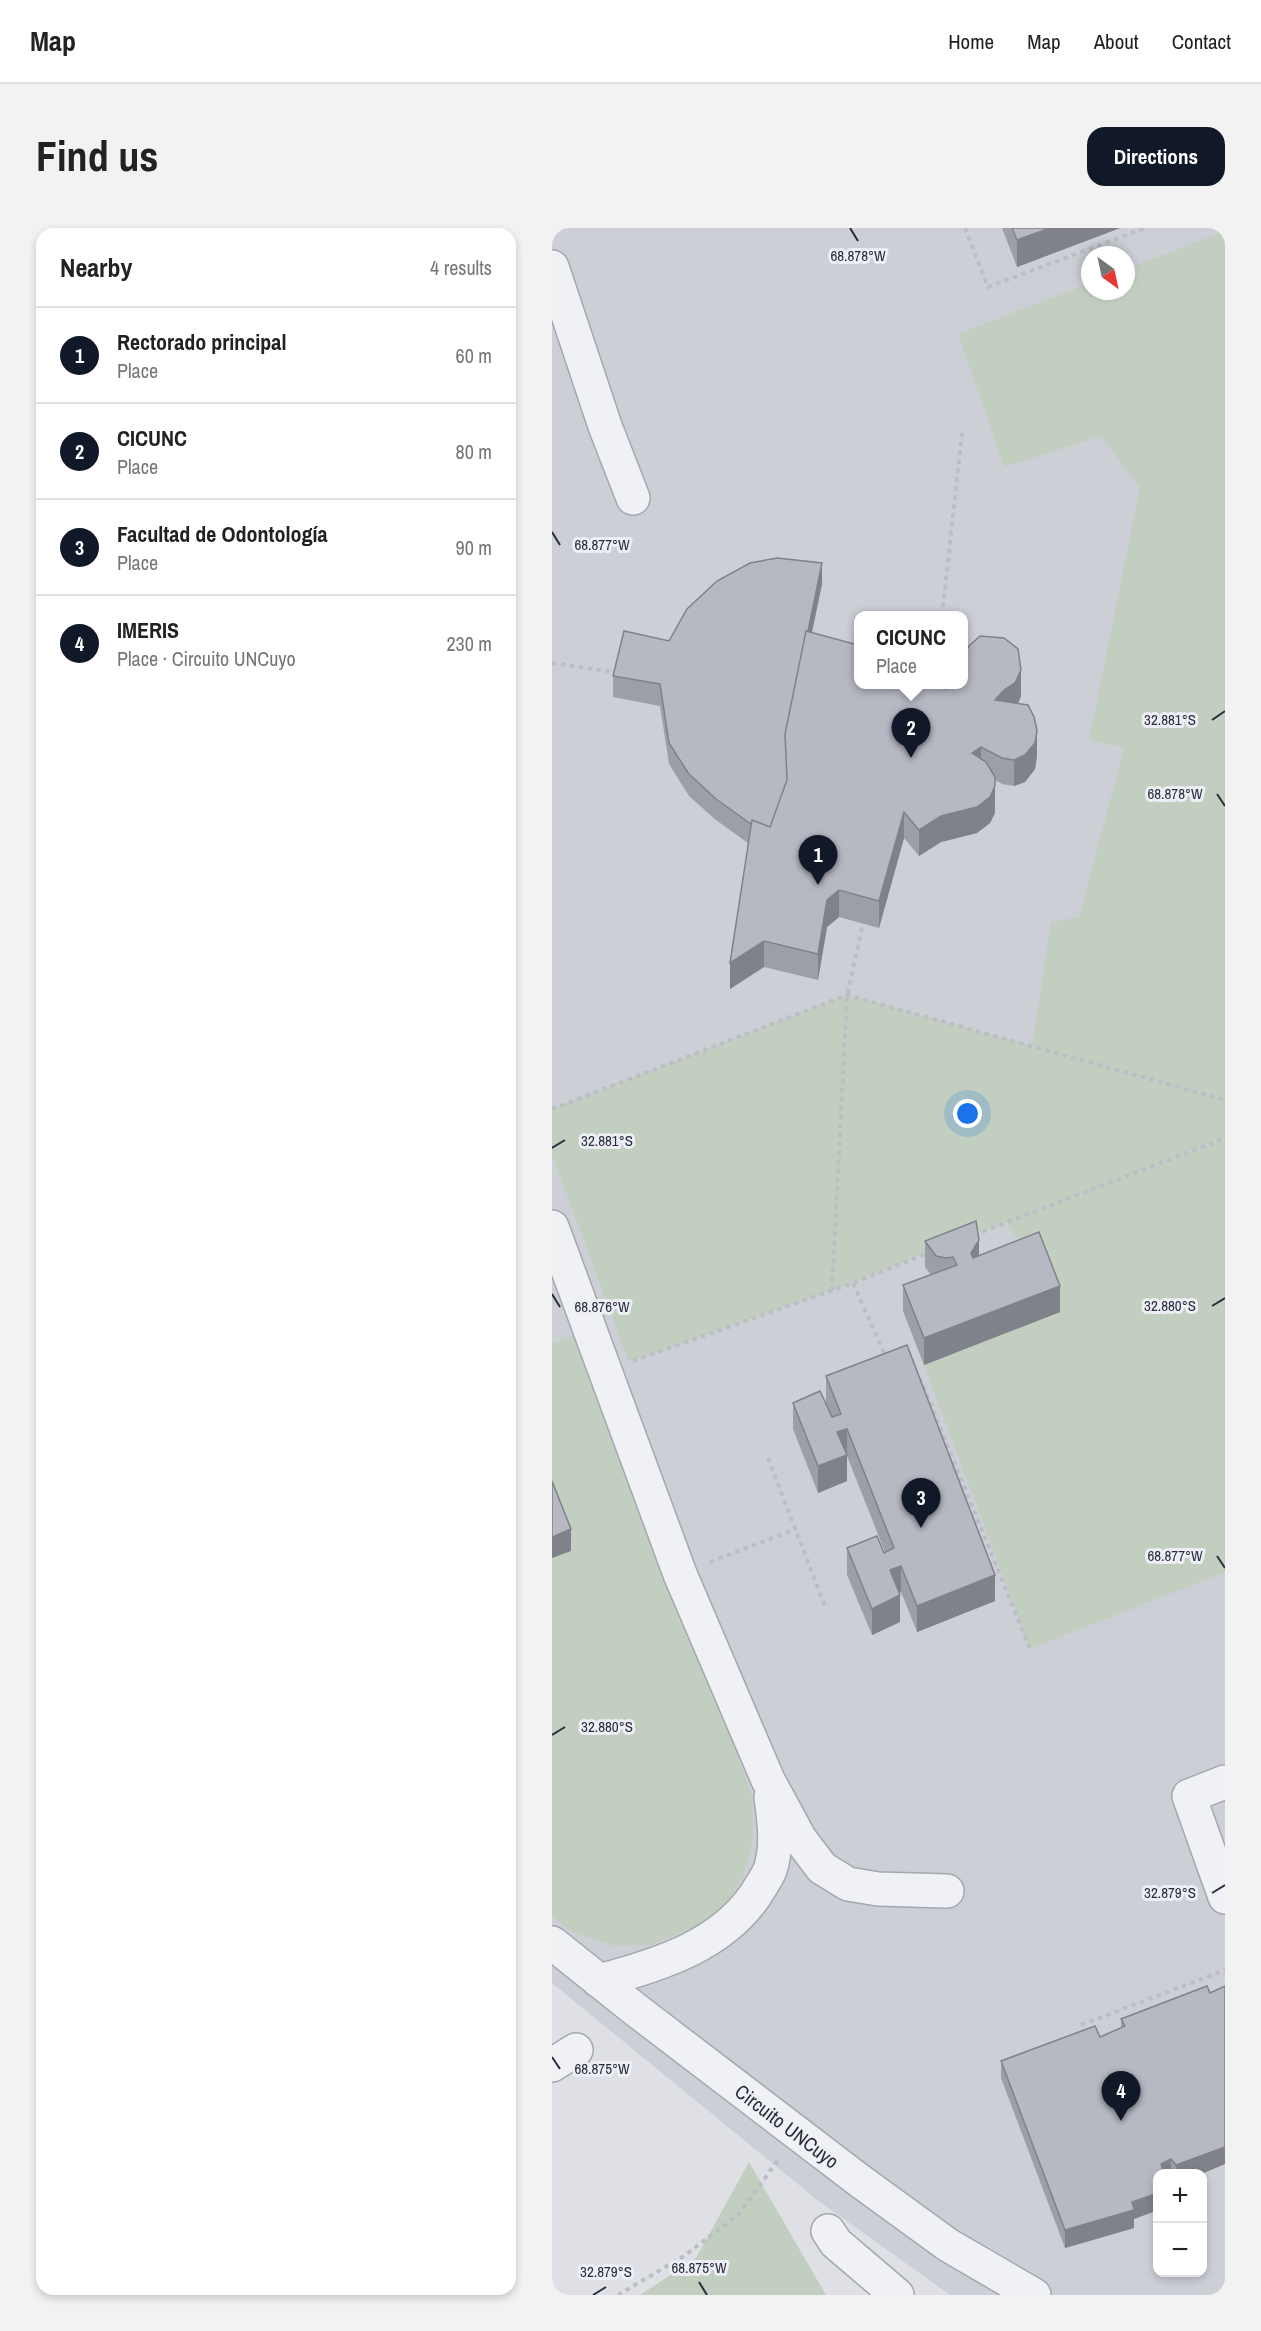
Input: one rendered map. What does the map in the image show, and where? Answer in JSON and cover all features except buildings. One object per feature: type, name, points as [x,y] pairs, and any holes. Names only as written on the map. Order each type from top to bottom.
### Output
[{"type":"street","points":[[552,267],[605,426],[633,498]]},
{"type":"street","points":[[552,1227],[680,1574],[768,1780],[800,1839],[822,1868],[848,1884],[878,1889],[946,1891]]},
{"type":"street","points":[[598,1981],[647,1968],[699,1946],[730,1924],[753,1900],[770,1870],[774,1842],[775,1832],[768,1780]]},
{"type":"street","points":[[1225,1782],[1189,1796],[1225,1897]]},
{"type":"street","name":"Circuito UNCuyo","points":[[552,1943],[598,1981],[853,2176],[948,2245],[1034,2295]]},
{"type":"street","points":[[828,2231],[836,2242],[897,2295]]},
{"type":"path","points":[[965,228],[988,287],[1145,228]]},
{"type":"path","points":[[942,611],[962,433]]},
{"type":"path","points":[[552,663],[613,672]]},
{"type":"path","points":[[832,1290],[848,995],[863,923]]},
{"type":"path","points":[[552,1110],[848,995],[1225,1100]]},
{"type":"path","points":[[974,1236],[1225,1138]]},
{"type":"path","points":[[629,1362],[853,1283],[930,1253]]},
{"type":"path","points":[[853,1283],[887,1359]]},
{"type":"path","points":[[912,1380],[921,1380],[1030,1649]]},
{"type":"path","points":[[768,1458],[826,1609]]},
{"type":"path","points":[[680,1574],[796,1529]]},
{"type":"path","points":[[1081,2025],[1225,1970]]},
{"type":"path","points":[[618,2295],[684,2256],[739,2214],[798,2132]]},
{"type":"shaded area","points":[[552,228],[1225,228],[1225,2295],[950,2295],[816,2199],[552,1983]]},
{"type":"green space","points":[[1225,231],[1225,1138],[1117,1180],[1225,1139],[1225,1572],[1030,1649],[924,1365],[1059,1312],[1007,1222],[832,1290],[629,1362],[552,1155],[552,1109],[847,995],[1032,1046],[1051,922],[1079,917],[1124,748],[1089,739],[1140,488],[1101,436],[1004,467],[958,334],[1081,286],[1081,300],[1135,300],[1135,266]]},
{"type":"green space","points":[[574,1335],[708,1671],[753,1799],[753,1839],[743,1877],[728,1902],[697,1926],[652,1945],[611,1945],[571,1932],[552,1915],[552,1344]]},
{"type":"green space","points":[[749,2162],[826,2295],[640,2295],[696,2258]]},
{"type":"place","name":"CICUNC","points":[[911,758]]},
{"type":"place","name":"Rectorado principal","points":[[818,885]]},
{"type":"place","name":"Facultad de Odontología","points":[[921,1528]]},
{"type":"place","name":"IMERIS","points":[[1121,2121]]}]
